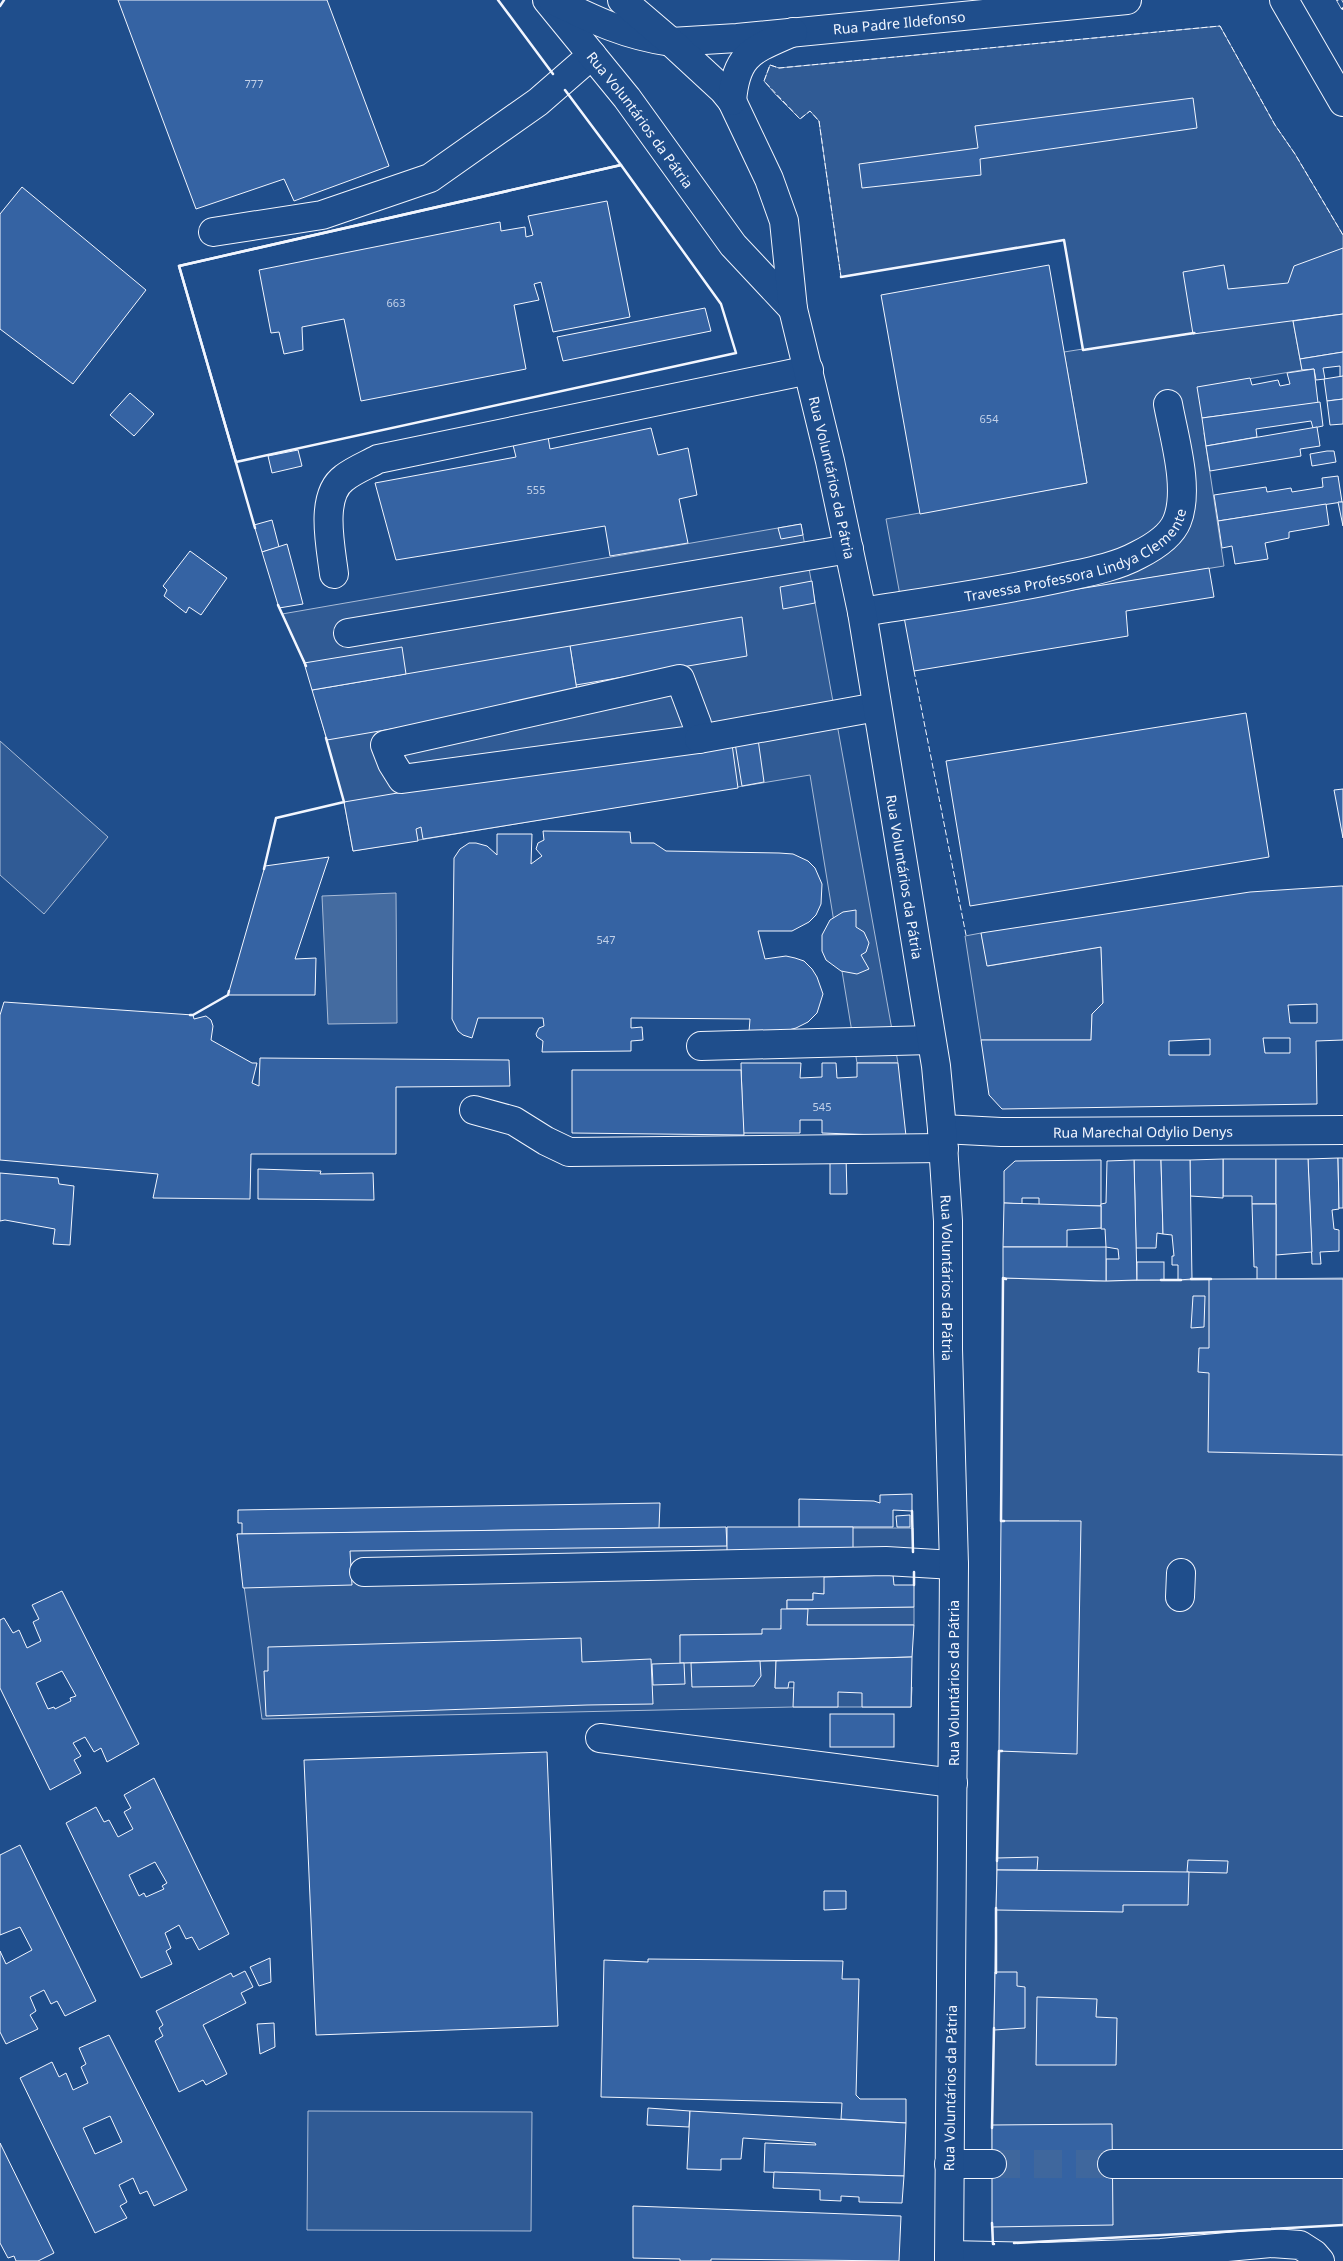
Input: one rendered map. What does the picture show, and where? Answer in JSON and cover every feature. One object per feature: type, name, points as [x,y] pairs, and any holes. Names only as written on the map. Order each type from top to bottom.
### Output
[{"type":"main road","name":"Rua Voluntários da Pátria","points":[[547,0],[626,98],[733,245],[793,310]]},
{"type":"main road","name":"Rua Padre Ildefonso","points":[[553,0],[599,23],[620,31],[645,38],[671,42],[1127,0]]},
{"type":"main road","name":"Rua Voluntários da Pátria","points":[[622,0],[671,42],[723,90],[732,101],[769,179],[784,221],[793,310],[850,549],[862,612],[931,1040],[943,1139],[948,1221],[948,1349],[954,1565],[949,2258]]},
{"type":"main road","points":[[1284,0],[1343,102]]},
{"type":"main road","points":[[732,101],[737,71],[745,58],[761,46],[793,32]]},
{"type":"main road","points":[[213,232],[322,215],[430,178],[538,102],[592,54]]},
{"type":"main road","points":[[334,574],[328,524],[332,495],[342,479],[378,459],[808,370]]},
{"type":"main road","name":"Travessa Professora Lindya Clemente","points":[[862,612],[1036,584],[1090,571],[1137,556],[1160,541],[1177,522],[1181,508],[1181,475],[1168,404]]},
{"type":"main road","points":[[348,633],[850,549]]},
{"type":"main road","points":[[699,740],[697,724],[680,680],[386,745],[392,763],[402,779],[699,740],[877,707]]},
{"type":"main road","points":[[701,1046],[931,1040]]},
{"type":"main road","name":"Rua Marechal Odylio Denys","points":[[474,1110],[514,1121],[569,1152],[943,1139],[1001,1132],[1343,1130]]},
{"type":"main road","points":[[364,1572],[895,1561],[954,1565]]},
{"type":"main road","points":[[600,1738],[952,1783]]},
{"type":"main road","points":[[949,2164],[992,2164]]},
{"type":"main road","points":[[1112,2164],[1343,2164]]},
{"type":"main road","points":[[949,2258],[1161,2253],[1272,2243],[1300,2245],[1314,2254],[1320,2261]]},
{"type":"shaded area","points":[[1220,26],[1275,125],[1295,154],[1343,235],[1343,314],[1293,321],[1302,370],[1230,382],[1204,433],[1224,566],[904,617],[886,519],[1087,483],[1064,352],[1083,349],[1064,240],[841,277],[819,121],[810,111],[800,119],[776,95],[764,81],[770,65],[779,68]]},
{"type":"shaded area","points":[[801,524],[898,1063],[857,1063],[810,775],[353,851],[344,802],[306,665],[282,614]]},
{"type":"shaded area","points":[[0,741],[108,837],[44,914],[0,875]]},
{"type":"shaded area","points":[[396,893],[397,1023],[328,1024],[322,896]]},
{"type":"shaded area","points":[[981,933],[988,966],[1101,947],[1103,1003],[1092,1014],[1091,1040],[981,1040],[965,936]]},
{"type":"shaded area","points":[[1003,1278],[1094,1281],[1343,1278],[1343,2225],[993,2244],[992,2125],[999,1751],[1058,1751],[1059,1521],[1001,1521]]},
{"type":"shaded area","points":[[659,1528],[913,1528],[914,1574],[825,1577],[824,1594],[813,1593],[813,1600],[787,1600],[787,1609],[914,1607],[914,1625],[781,1625],[781,1629],[762,1634],[680,1635],[681,1663],[776,1661],[775,1688],[912,1687],[911,1707],[793,1707],[262,1719],[237,1534]]},
{"type":"shaded area","points":[[308,2111],[532,2112],[531,2231],[307,2230]]},
{"type":"building","points":[[118,0],[327,0],[389,166],[294,201],[284,179],[196,209]]},
{"type":"building","points":[[1193,98],[1197,128],[980,159],[981,175],[862,188],[859,164],[978,148],[975,126]]},
{"type":"building","points":[[22,187],[146,290],[73,384],[0,329],[0,214]]},
{"type":"building","points":[[607,201],[630,317],[553,332],[541,282],[534,284],[539,300],[514,305],[526,369],[361,401],[344,319],[302,327],[303,350],[284,354],[279,332],[271,333],[259,270],[500,222],[501,231],[525,227],[526,237],[533,235],[528,216]]},
{"type":"building","points":[[1343,248],[1343,314],[1193,334],[1183,272],[1224,265],[1228,289],[1288,283],[1294,266]]},
{"type":"building","points":[[1049,265],[1087,483],[920,514],[881,295]]},
{"type":"building","points":[[705,308],[711,331],[563,361],[557,337]]},
{"type":"building","points":[[1343,314],[1343,352],[1300,359],[1293,321]]},
{"type":"building","points":[[1343,352],[1343,376],[1340,377],[1340,366],[1323,368],[1325,379],[1316,380],[1314,369],[1302,370],[1300,359]]},
{"type":"building","points":[[1314,369],[1318,403],[1202,418],[1197,387],[1250,378],[1252,385],[1278,380],[1280,386],[1290,384],[1287,373]]},
{"type":"building","points":[[1343,376],[1343,399],[1327,401],[1324,379]]},
{"type":"building","points":[[130,393],[154,414],[134,436],[110,415]]},
{"type":"building","points":[[1343,399],[1343,424],[1330,425],[1327,401]]},
{"type":"building","points":[[1320,402],[1323,426],[1313,428],[1311,421],[1256,429],[1257,437],[1206,446],[1202,418]]},
{"type":"building","points":[[1317,427],[1320,446],[1300,449],[1301,456],[1210,471],[1206,446]]},
{"type":"building","points":[[651,428],[658,455],[688,448],[697,495],[679,499],[688,543],[610,556],[605,526],[396,560],[375,483],[516,457],[513,445],[548,437],[550,449]]},
{"type":"building","points":[[298,450],[302,466],[272,473],[268,456]]},
{"type":"building","points":[[1334,451],[1336,462],[1312,466],[1310,454]]},
{"type":"building","points":[[1338,476],[1342,502],[1218,521],[1214,495],[1266,487],[1267,492],[1291,488],[1292,492],[1323,487],[1322,478]]},
{"type":"building","points":[[1338,502],[1343,502],[1343,526]]},
{"type":"building","points":[[1326,504],[1329,525],[1289,532],[1289,538],[1265,543],[1268,559],[1235,564],[1232,546],[1222,548],[1218,521]]},
{"type":"building","points":[[272,520],[279,547],[262,552],[254,525]]},
{"type":"building","points":[[801,524],[803,535],[781,539],[778,528]]},
{"type":"building","points":[[287,544],[303,604],[279,608],[262,552]]},
{"type":"building","points":[[190,551],[227,578],[201,615],[189,607],[186,613],[164,596],[167,590],[163,586]]},
{"type":"building","points":[[1209,568],[1214,597],[1126,611],[1128,636],[914,671],[904,617]]},
{"type":"building","points":[[812,581],[815,603],[783,609],[780,587]]},
{"type":"building","points":[[742,617],[747,656],[576,685],[570,646]]},
{"type":"building","points":[[570,646],[578,697],[327,740],[312,690]]},
{"type":"building","points":[[402,647],[406,674],[312,690],[304,663]]},
{"type":"building","points":[[1246,713],[1269,857],[970,906],[946,761]]},
{"type":"building","points":[[731,737],[738,788],[423,839],[421,827],[416,829],[418,841],[353,851],[344,802]]},
{"type":"building","points":[[758,739],[764,782],[742,786],[735,743]]},
{"type":"building","points":[[1343,789],[1343,838],[1334,790]]},
{"type":"building","points":[[543,831],[630,832],[631,843],[654,843],[666,851],[779,853],[793,854],[808,861],[815,868],[822,884],[821,904],[816,915],[809,922],[792,931],[758,931],[765,959],[786,956],[804,961],[812,969],[823,994],[817,1013],[808,1022],[796,1028],[785,1031],[749,1032],[750,1019],[631,1018],[631,1028],[642,1027],[643,1040],[631,1041],[631,1051],[542,1052],[543,1041],[536,1034],[539,1028],[544,1026],[543,1018],[478,1018],[472,1038],[463,1035],[458,1031],[452,1019],[454,858],[460,849],[469,843],[487,846],[497,855],[497,834],[532,834],[531,864],[542,856],[536,849],[538,843],[544,840]]},
{"type":"building","points":[[329,857],[295,959],[316,958],[315,995],[228,995],[265,866]]},
{"type":"building","points":[[1343,886],[1343,1040],[1316,1041],[1317,1104],[1002,1109],[989,1095],[981,1040],[1091,1040],[1092,1014],[1103,1003],[1101,947],[987,966],[981,933],[1250,892]],"holes":[[[1317,1004],[1317,1023],[1290,1023],[1288,1005]],[[1263,1038],[1290,1038],[1290,1053],[1265,1053]],[[1210,1039],[1210,1055],[1169,1055],[1169,1041]]]},
{"type":"building","points":[[856,910],[856,927],[864,932],[869,943],[866,952],[861,955],[869,969],[857,974],[841,971],[826,960],[822,951],[822,935],[830,920],[843,912]]},
{"type":"building","points":[[4,1002],[193,1015],[194,1019],[206,1016],[211,1020],[213,1026],[211,1040],[252,1063],[257,1063],[252,1083],[259,1086],[260,1058],[509,1060],[510,1086],[396,1087],[396,1154],[251,1154],[250,1199],[153,1198],[158,1174],[0,1160],[0,1015]]},
{"type":"building","points":[[741,1063],[801,1063],[800,1078],[822,1077],[822,1063],[836,1063],[837,1078],[857,1077],[857,1063],[898,1063],[906,1136],[822,1133],[822,1120],[800,1120],[800,1133],[743,1133]]},
{"type":"building","points":[[572,1070],[741,1070],[744,1135],[572,1133]]},
{"type":"building","points":[[846,1157],[847,1194],[830,1194],[830,1158]]},
{"type":"building","points":[[1338,1158],[1339,1209],[1332,1210],[1334,1229],[1339,1230],[1339,1251],[1320,1252],[1321,1264],[1312,1264],[1308,1159]]},
{"type":"building","points":[[1338,1158],[1343,1158],[1343,1208],[1339,1208]]},
{"type":"building","points":[[1223,1159],[1276,1159],[1276,1204],[1252,1204],[1252,1196],[1223,1196]]},
{"type":"building","points":[[1223,1159],[1223,1198],[1190,1196],[1190,1160]]},
{"type":"building","points":[[1276,1159],[1308,1159],[1312,1252],[1276,1255]]},
{"type":"building","points":[[1101,1160],[1101,1206],[1039,1205],[1039,1198],[1022,1198],[1022,1204],[1004,1203],[1004,1171],[1015,1161]]},
{"type":"building","points":[[1134,1160],[1161,1160],[1163,1234],[1157,1233],[1156,1248],[1136,1248]]},
{"type":"building","points":[[1134,1160],[1137,1280],[1106,1281],[1106,1259],[1119,1259],[1118,1249],[1106,1247],[1105,1229],[1101,1229],[1101,1204],[1106,1203],[1107,1161]]},
{"type":"building","points":[[1161,1160],[1190,1160],[1192,1279],[1178,1280],[1178,1265],[1172,1265],[1172,1256],[1174,1256],[1172,1235],[1163,1234]]},
{"type":"building","points":[[258,1169],[321,1171],[320,1174],[373,1173],[374,1200],[258,1199]]},
{"type":"building","points":[[0,1173],[58,1178],[59,1184],[74,1186],[70,1245],[53,1244],[55,1229],[5,1220],[0,1221]]},
{"type":"building","points":[[1004,1203],[1101,1206],[1101,1228],[1067,1230],[1067,1247],[1003,1247]]},
{"type":"building","points":[[1252,1204],[1276,1204],[1276,1279],[1257,1279],[1257,1267],[1254,1267]]},
{"type":"building","points":[[1003,1247],[1106,1247],[1106,1281],[1003,1278]]},
{"type":"building","points":[[1137,1262],[1164,1262],[1164,1280],[1137,1280]]},
{"type":"building","points":[[1209,1279],[1343,1279],[1343,1455],[1208,1452],[1209,1373],[1198,1372],[1199,1348],[1209,1348]]},
{"type":"building","points":[[1193,1296],[1205,1296],[1204,1327],[1191,1328]]},
{"type":"building","points":[[912,1494],[912,1511],[893,1510],[893,1527],[799,1527],[799,1499],[874,1501],[880,1503],[880,1495]]},
{"type":"building","points":[[660,1503],[659,1528],[242,1534],[242,1523],[238,1523],[238,1510]]},
{"type":"building","points":[[910,1515],[910,1527],[897,1527],[896,1516]]},
{"type":"building","points":[[1001,1521],[1081,1521],[1077,1754],[999,1751]]},
{"type":"building","points":[[726,1527],[727,1546],[350,1551],[352,1585],[243,1588],[237,1534]]},
{"type":"building","points":[[727,1527],[853,1527],[853,1557],[727,1556]]},
{"type":"building","points":[[893,1575],[894,1585],[914,1585],[914,1607],[787,1609],[787,1600],[813,1600],[813,1593],[824,1594],[824,1577]]},
{"type":"building","points":[[62,1591],[139,1744],[107,1762],[101,1748],[94,1752],[85,1737],[73,1743],[81,1756],[74,1760],[81,1773],[50,1790],[0,1688],[0,1620],[4,1618],[13,1633],[19,1630],[27,1648],[41,1641],[33,1622],[39,1619],[32,1605]],"holes":[[[62,1671],[76,1696],[70,1698],[71,1701],[55,1709],[54,1707],[48,1709],[36,1683]]]},
{"type":"building","points":[[781,1609],[808,1609],[807,1625],[914,1625],[912,1657],[680,1663],[680,1635],[762,1634],[762,1629],[781,1629]]},
{"type":"building","points":[[581,1638],[582,1662],[651,1659],[653,1704],[266,1716],[264,1671],[268,1671],[268,1647]]},
{"type":"building","points":[[912,1657],[911,1707],[862,1707],[862,1693],[838,1692],[838,1707],[793,1707],[794,1682],[789,1682],[788,1688],[775,1688],[776,1661]]},
{"type":"building","points":[[760,1661],[761,1676],[754,1686],[692,1687],[691,1663]]},
{"type":"building","points":[[684,1663],[685,1684],[653,1685],[652,1664]]},
{"type":"building","points":[[830,1714],[894,1714],[894,1747],[830,1747]]},
{"type":"building","points":[[547,1752],[558,2026],[316,2035],[304,1760]]},
{"type":"building","points":[[154,1778],[229,1934],[199,1950],[192,1937],[186,1939],[179,1925],[165,1933],[171,1948],[166,1951],[172,1964],[141,1978],[66,1823],[96,1807],[104,1822],[109,1820],[118,1837],[133,1829],[124,1812],[131,1808],[124,1795]],"holes":[[[155,1862],[167,1883],[162,1886],[164,1889],[146,1897],[144,1893],[139,1896],[129,1875]]]},
{"type":"building","points":[[20,1845],[96,2001],[65,2016],[57,2001],[51,2004],[44,1990],[30,1997],[36,2011],[30,2015],[38,2029],[6,2044],[0,2032],[0,1951],[6,1964],[32,1950],[20,1927],[0,1935],[0,1855]]},
{"type":"building","points":[[1038,1857],[1037,1870],[997,1870],[997,1858]]},
{"type":"building","points":[[1188,1860],[1228,1861],[1227,1873],[1187,1872]]},
{"type":"building","points":[[997,1870],[1189,1872],[1188,1905],[1123,1905],[1123,1912],[996,1910]]},
{"type":"building","points":[[824,1891],[846,1891],[846,1909],[824,1910]]},
{"type":"building","points":[[270,1958],[271,1982],[259,1986],[250,1967]]},
{"type":"building","points":[[648,1959],[843,1961],[842,1979],[859,1979],[856,2095],[860,2099],[906,2099],[906,2123],[841,2119],[842,2103],[601,2097],[604,1960],[648,1962]]},
{"type":"building","points":[[245,1971],[253,1987],[241,1993],[246,2003],[203,2025],[227,2074],[206,2085],[203,2080],[179,2092],[155,2041],[163,2036],[159,2028],[163,2025],[156,2011],[231,1973],[233,1977]]},
{"type":"building","points":[[995,1972],[1017,1972],[1017,1986],[1025,1987],[1025,2028],[994,2030]]},
{"type":"building","points":[[1037,1997],[1097,1999],[1096,2017],[1117,2018],[1116,2065],[1036,2065]]},
{"type":"building","points":[[274,2023],[275,2047],[260,2054],[257,2024]]},
{"type":"building","points":[[109,2035],[187,2190],[154,2206],[147,2191],[140,2194],[133,2178],[119,2185],[127,2202],[120,2206],[127,2218],[95,2233],[20,2078],[52,2062],[59,2077],[66,2073],[73,2090],[88,2083],[81,2067],[86,2064],[79,2048]],"holes":[[[110,2116],[122,2142],[95,2154],[83,2128]]]},
{"type":"building","points":[[648,2108],[690,2111],[689,2127],[647,2125]]},
{"type":"building","points":[[690,2111],[906,2123],[904,2176],[764,2172],[765,2143],[816,2145],[815,2143],[743,2138],[741,2159],[721,2159],[721,2170],[687,2169]]},
{"type":"building","points":[[1112,2124],[1113,2225],[992,2227],[992,2125]]},
{"type":"building","points":[[0,2143],[54,2253],[38,2261],[16,2261],[14,2256],[8,2258],[0,2243]]},
{"type":"building","points":[[774,2172],[904,2176],[902,2203],[859,2202],[859,2197],[841,2196],[841,2201],[820,2200],[820,2190],[773,2188]]},
{"type":"building","points":[[633,2206],[901,2216],[899,2261],[711,2259],[711,2261],[680,2261],[680,2259],[633,2258]]},
{"type":"tunnel","points":[[992,2164],[1112,2164]]},
{"type":"railway","points":[[1339,0],[1343,7]]},
{"type":"fence","points":[[1196,333],[1083,350],[1064,240],[841,277],[819,121],[810,111],[800,119],[764,81],[770,65],[779,68],[1220,26],[1275,125],[1295,154],[1343,235]]},
{"type":"fence","points":[[914,671],[966,935]]},
{"type":"wall","points":[[0,6],[4,0]]},
{"type":"wall","points":[[498,0],[553,74]]},
{"type":"wall","points":[[255,528],[179,266],[621,165],[565,90]]},
{"type":"wall","points":[[621,165],[721,304],[736,353],[236,462],[179,266],[621,165]]},
{"type":"wall","points":[[841,277],[1064,240],[1083,350],[1194,333]]},
{"type":"wall","points":[[278,605],[306,666]]},
{"type":"wall","points":[[264,869],[276,818],[344,802],[326,738]]},
{"type":"wall","points":[[190,1015],[228,995],[229,991]]},
{"type":"wall","points":[[1004,1521],[1001,1521],[1003,1278],[1006,1279]]},
{"type":"wall","points":[[1191,1279],[1211,1279]]},
{"type":"wall","points":[[1161,1280],[1181,1280]]},
{"type":"wall","points":[[912,1511],[913,1552]]},
{"type":"wall","points":[[914,1572],[914,1585]]},
{"type":"wall","points":[[997,1861],[999,1751],[1002,1751]]},
{"type":"wall","points":[[996,1908],[996,1973]]},
{"type":"wall","points":[[992,2128],[994,2028]]},
{"type":"wall","points":[[992,2223],[994,2244]]},
{"type":"wall","points":[[1014,2243],[1343,2225]]}]
